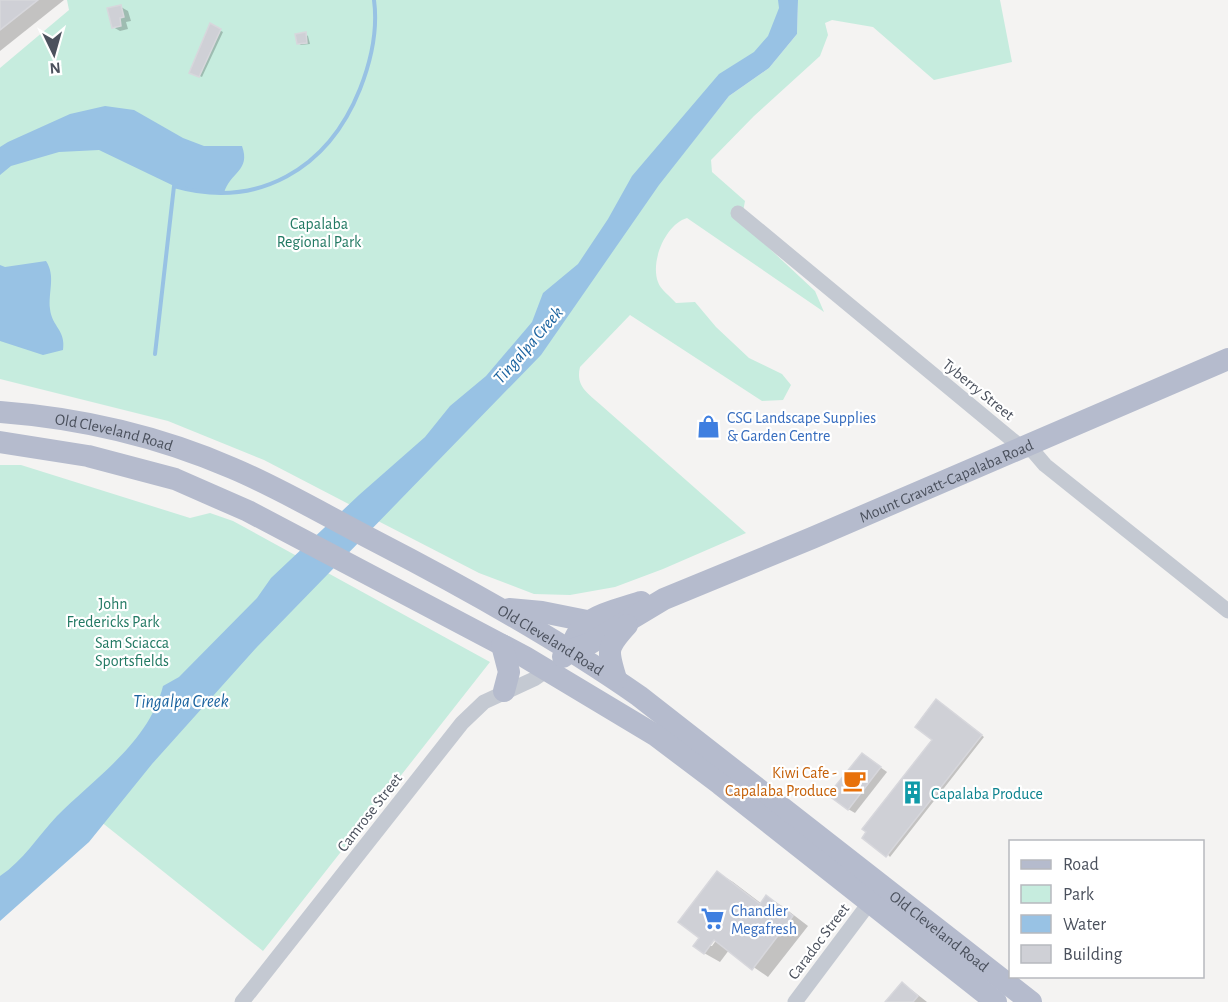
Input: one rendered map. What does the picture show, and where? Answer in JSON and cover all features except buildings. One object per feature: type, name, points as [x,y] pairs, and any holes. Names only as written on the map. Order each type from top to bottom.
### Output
[{"type":"main road","name":"Mount Gravatt-Capalaba Road","points":[[548,670],[571,650],[589,644],[664,599],[1228,359]]},
{"type":"main road","name":"Old Cleveland Road","points":[[0,412],[66,419],[129,432],[208,458],[257,480],[501,608],[616,679],[712,750],[1031,1002]]},
{"type":"main road","name":"Old Cleveland Road","points":[[0,442],[61,450],[150,471],[185,483],[248,511],[548,670],[655,735],[996,1002]]},
{"type":"main road","name":"Mount Gravatt-Capalaba Road","points":[[571,650],[573,639],[587,621],[646,600],[664,599]]},
{"type":"main road","points":[[501,608],[542,612],[587,621]]},
{"type":"main road","points":[[616,679],[609,656],[612,641],[634,617]]},
{"type":"main road","points":[[502,645],[509,668],[504,691]]},
{"type":"street","name":"Tyberry Street","points":[[738,213],[1022,448],[1033,451],[1045,465],[1228,611]]},
{"type":"street","name":"Camrose Street","points":[[242,1002],[462,723],[478,706],[548,670]]},
{"type":"street","name":"Caradoc Street","points":[[795,1002],[870,902]]},
{"type":"green space","name":"Capalaba Regional Park","points":[[67,0],[787,0],[781,31],[729,79],[569,298],[366,513],[264,460],[168,421],[0,379],[0,68],[69,10]]},
{"type":"green space","points":[[798,0],[1000,0],[1012,62],[934,80],[873,27],[832,20],[825,23],[828,35],[820,56],[754,116],[711,160],[712,172],[745,201],[741,222],[815,291],[824,312],[687,218],[679,222],[666,235],[656,264],[658,282],[676,303],[695,302],[716,327],[749,358],[782,374],[791,385],[783,400],[762,401],[630,315],[580,367],[581,385],[588,394],[746,533],[615,587],[570,595],[534,594],[479,573],[378,521],[441,456],[729,96],[769,68],[797,34]]},
{"type":"green space","points":[[0,465],[21,465],[190,518],[210,513],[233,521],[490,662],[263,951],[85,809],[0,892]]},
{"type":"water","name":"Tingalpa Creek","points":[[778,0],[798,0],[797,34],[769,68],[729,96],[659,185],[541,355],[257,647],[152,764],[89,842],[0,921],[0,876],[16,863],[57,816],[134,741],[156,706],[163,686],[179,677],[257,598],[271,578],[425,437],[450,406],[486,376],[532,322],[543,293],[578,264],[608,219],[632,176],[719,74],[754,52],[768,36],[779,8]]},
{"type":"water","points":[[105,106],[134,110],[183,138],[204,146],[242,146],[244,161],[242,166],[224,193],[191,191],[174,186],[99,150],[59,152],[11,166],[0,175],[0,147],[70,114]]},
{"type":"water","points":[[46,261],[51,272],[51,315],[63,338],[63,350],[43,355],[0,341],[0,265],[5,267]]},
{"type":"waterway","points":[[155,354],[174,186],[205,192],[234,192],[261,187],[286,176],[309,161],[329,141],[346,117],[360,89],[373,45],[374,0]]},
{"type":"place","name":"CSG Landscape Supplies & Garden Centre","points":[[709,426]]},
{"type":"place","name":"Kiwi Cafe - Capalaba Produce","points":[[855,781]]},
{"type":"place","name":"Capalaba Produce","points":[[913,793]]},
{"type":"place","name":"Chandler Megafresh","points":[[713,919]]},
{"type":"park label","name":"John Fredericks Park","points":[[113,612]]},
{"type":"park label","name":"Sam Sciacca Sportsfields","points":[[132,651]]}]
